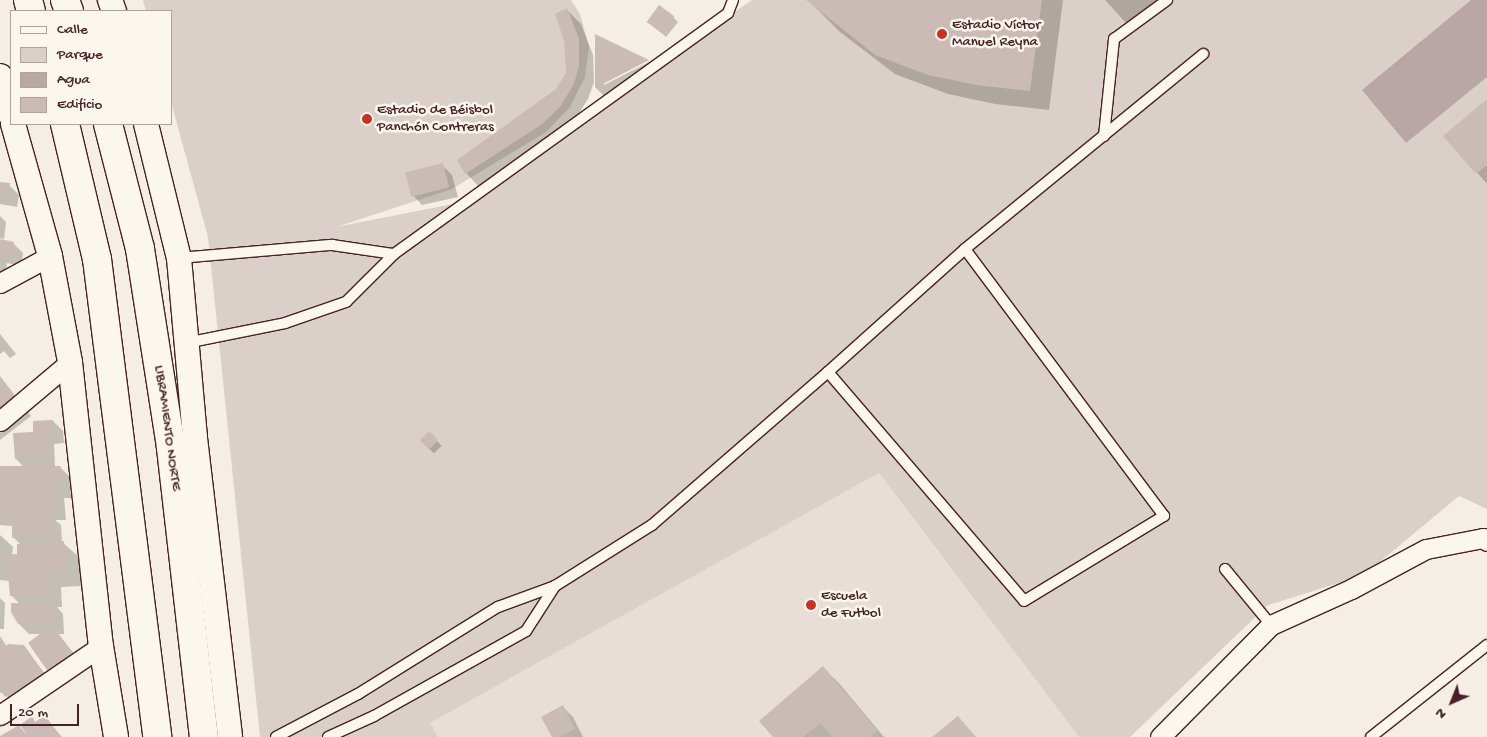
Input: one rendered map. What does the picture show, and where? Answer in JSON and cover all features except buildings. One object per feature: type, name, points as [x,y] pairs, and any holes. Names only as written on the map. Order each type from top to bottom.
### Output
[{"type":"highway","points":[[65,125],[98,259],[157,737]]},
{"type":"highway","name":"LIBRAMIENTO NORTE","points":[[108,125],[140,249],[172,448],[204,737]]},
{"type":"highway","points":[[148,737],[154,706]]},
{"type":"street","points":[[0,76],[10,112]]},
{"type":"street","points":[[13,125],[50,256],[70,362],[101,646],[116,737]]},
{"type":"street","name":"LIBRAMIENTO NORTE","points":[[146,125],[179,258],[186,343],[230,737]]},
{"type":"street","points":[[0,283],[50,256]]},
{"type":"street","points":[[0,420],[70,362]]},
{"type":"street","points":[[1160,737],[1271,626],[1352,589],[1426,549],[1483,538],[1487,541]]},
{"type":"street","points":[[0,715],[101,646]]},
{"type":"lane","points":[[186,343],[285,323],[346,302],[394,254],[728,13],[733,0]]},
{"type":"lane","points":[[1104,136],[1114,39],[1167,0]]},
{"type":"lane","points":[[276,737],[358,694],[498,607],[555,586],[652,525],[965,250],[1203,54]]},
{"type":"lane","points":[[179,258],[332,244],[394,254]]},
{"type":"lane","points":[[828,372],[1024,600],[1164,516],[965,250]]},
{"type":"lane","points":[[1226,569],[1271,626]]},
{"type":"lane","points":[[328,737],[374,716],[526,631],[555,586]]},
{"type":"lane","points":[[1371,737],[1487,645]]},
{"type":"shaded area","name":"Escuela de Futbol","points":[[879,473],[1079,737],[405,737]]},
{"type":"green space","points":[[143,0],[571,0],[580,14],[589,47],[585,77],[570,107],[546,132],[452,189],[336,227],[453,204],[752,0],[1487,0],[1487,509],[1459,496],[1364,575],[1268,605],[1130,737],[1079,737],[879,473],[430,723],[438,737],[407,737],[411,734],[405,737],[260,737],[208,237],[172,106],[172,10],[146,10]]},
{"type":"water","points":[[1471,0],[1487,0],[1487,77],[1406,143],[1362,90]]},
{"type":"place","name":"Estadio Víctor Manuel Reyna","points":[[942,34]]},
{"type":"place","name":"Estadio de Béisbol Panchón Contreras","points":[[367,119]]},
{"type":"place","name":"Escuela de Futbol","points":[[811,605]]}]
